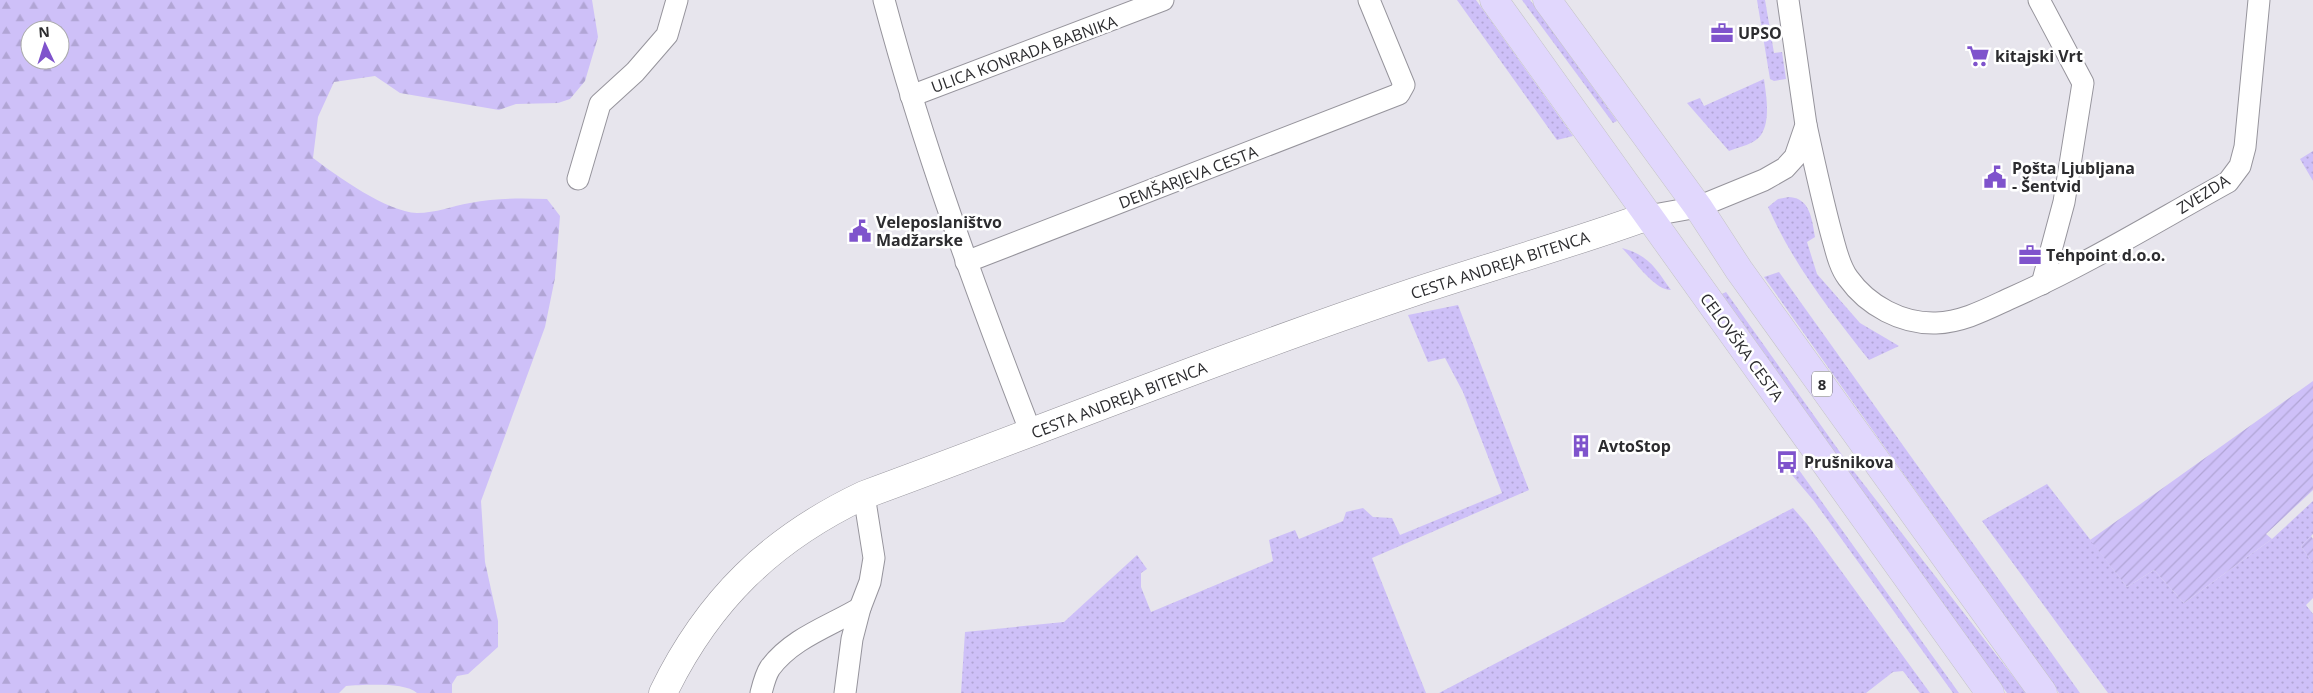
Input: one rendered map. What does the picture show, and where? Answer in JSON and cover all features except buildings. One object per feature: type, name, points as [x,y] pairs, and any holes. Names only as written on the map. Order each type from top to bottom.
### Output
[{"type":"main road","name":"CELOVŠKA CESTA","points":[[1494,0],[1990,693]]},
{"type":"main road","name":"8","points":[[1547,0],[1698,207],[1740,270],[2043,693]]},
{"type":"street","points":[[578,179],[600,104],[635,72],[667,35],[677,0]]},
{"type":"street","name":"ULICA KONRADA BABNIKA","points":[[884,0],[911,96],[966,262],[1031,433]]},
{"type":"street","name":"ULICA KONRADA BABNIKA","points":[[911,96],[1163,0]]},
{"type":"street","name":"DEMŠARJEVA CESTA","points":[[966,262],[1399,94],[1404,85],[1369,0]]},
{"type":"street","name":"ZVEZDA","points":[[1788,0],[1806,125],[1839,259],[1848,278],[1866,297],[1890,315],[1914,321],[1936,323],[1965,319],[2042,284],[2228,182],[2240,166],[2245,147],[2259,0]]},
{"type":"street","points":[[2039,0],[2083,83],[2064,202],[2042,284]]},
{"type":"street","points":[[1648,216],[1698,207],[1764,180],[1785,168],[1795,157],[1806,125]]},
{"type":"street","name":"CESTA ANDREJA BITENCA","points":[[663,693],[690,643],[712,612],[748,572],[806,526],[864,496],[1405,295],[1580,240],[1648,216]]},
{"type":"street","points":[[846,693],[852,639],[860,608],[870,582],[874,558],[864,496]]},
{"type":"street","points":[[761,693],[769,669],[784,652],[802,639],[860,608]]},
{"type":"green space","points":[[0,0],[592,0],[598,37],[585,81],[570,99],[558,103],[516,104],[499,110],[400,93],[375,76],[334,82],[318,117],[313,158],[363,192],[391,207],[424,213],[489,200],[547,199],[560,216],[555,278],[545,327],[481,501],[485,562],[498,621],[498,647],[468,674],[457,676],[452,684],[452,693],[417,693],[403,687],[373,685],[346,686],[339,693],[0,693]]},
{"type":"green space","points":[[1457,0],[1476,0],[1573,136],[1557,140]]},
{"type":"green space","points":[[1522,0],[1530,0],[1617,121],[1613,123]]},
{"type":"green space","points":[[1757,0],[1765,0],[1774,53],[1782,52],[1786,79],[1774,81],[1770,79]]},
{"type":"green space","points":[[1764,79],[1767,115],[1764,129],[1755,141],[1729,151],[1687,103],[1700,98],[1704,106]]},
{"type":"green space","points":[[2313,151],[2313,181],[2300,159]]},
{"type":"green space","points":[[1789,197],[1801,201],[1809,211],[1815,237],[1807,242],[1817,274],[1860,323],[1899,346],[1869,360],[1827,306],[1789,248],[1768,207],[1778,199]]},
{"type":"green space","points":[[1622,248],[1639,255],[1651,264],[1671,290],[1665,289],[1651,280]]},
{"type":"green space","points":[[1779,272],[2080,693],[2059,693],[1764,277]]},
{"type":"green space","points":[[1726,292],[1852,469],[2026,693],[2007,693],[1722,294]]},
{"type":"green space","points":[[1458,305],[1529,490],[1372,558],[1426,693],[961,693],[965,632],[1064,622],[1137,555],[1147,569],[1141,573],[1141,587],[1151,612],[1273,561],[1269,540],[1295,530],[1299,539],[1343,521],[1346,512],[1363,508],[1373,517],[1392,518],[1400,535],[1502,493],[1463,392],[1445,358],[1428,362],[1408,315]]},
{"type":"green space","points":[[2313,381],[2313,490],[2266,534],[2272,539],[2184,603],[2154,570],[2127,587],[2090,540]]},
{"type":"green space","points":[[1799,470],[1959,693],[1953,693],[1814,501],[1792,475]]},
{"type":"green space","points":[[2047,484],[2127,587],[2154,570],[2184,603],[2272,539],[2313,501],[2313,534],[2301,546],[2313,564],[2313,598],[2306,605],[2313,614],[2313,693],[2108,693],[1982,521]]},
{"type":"green space","points":[[1793,508],[1807,524],[1930,693],[1920,693],[1903,671],[1893,672],[1866,693],[1439,693]]},
{"type":"green space","points":[[2311,536],[2313,539],[2313,564],[2301,546]]},
{"type":"place","name":"UPSO","points":[[1722,33]]},
{"type":"place","name":"kitajski Vrt","points":[[1978,56]]},
{"type":"place","name":"Pošta Ljubljana - Šentvid","points":[[1995,177]]},
{"type":"place","name":"Veleposlaništvo Madžarske","points":[[860,231]]},
{"type":"place","name":"Tehpoint d.o.o.","points":[[2030,255]]},
{"type":"place","name":"AvtoStop","points":[[1581,446]]},
{"type":"place","name":"Prušnikova","points":[[1787,462]]}]
